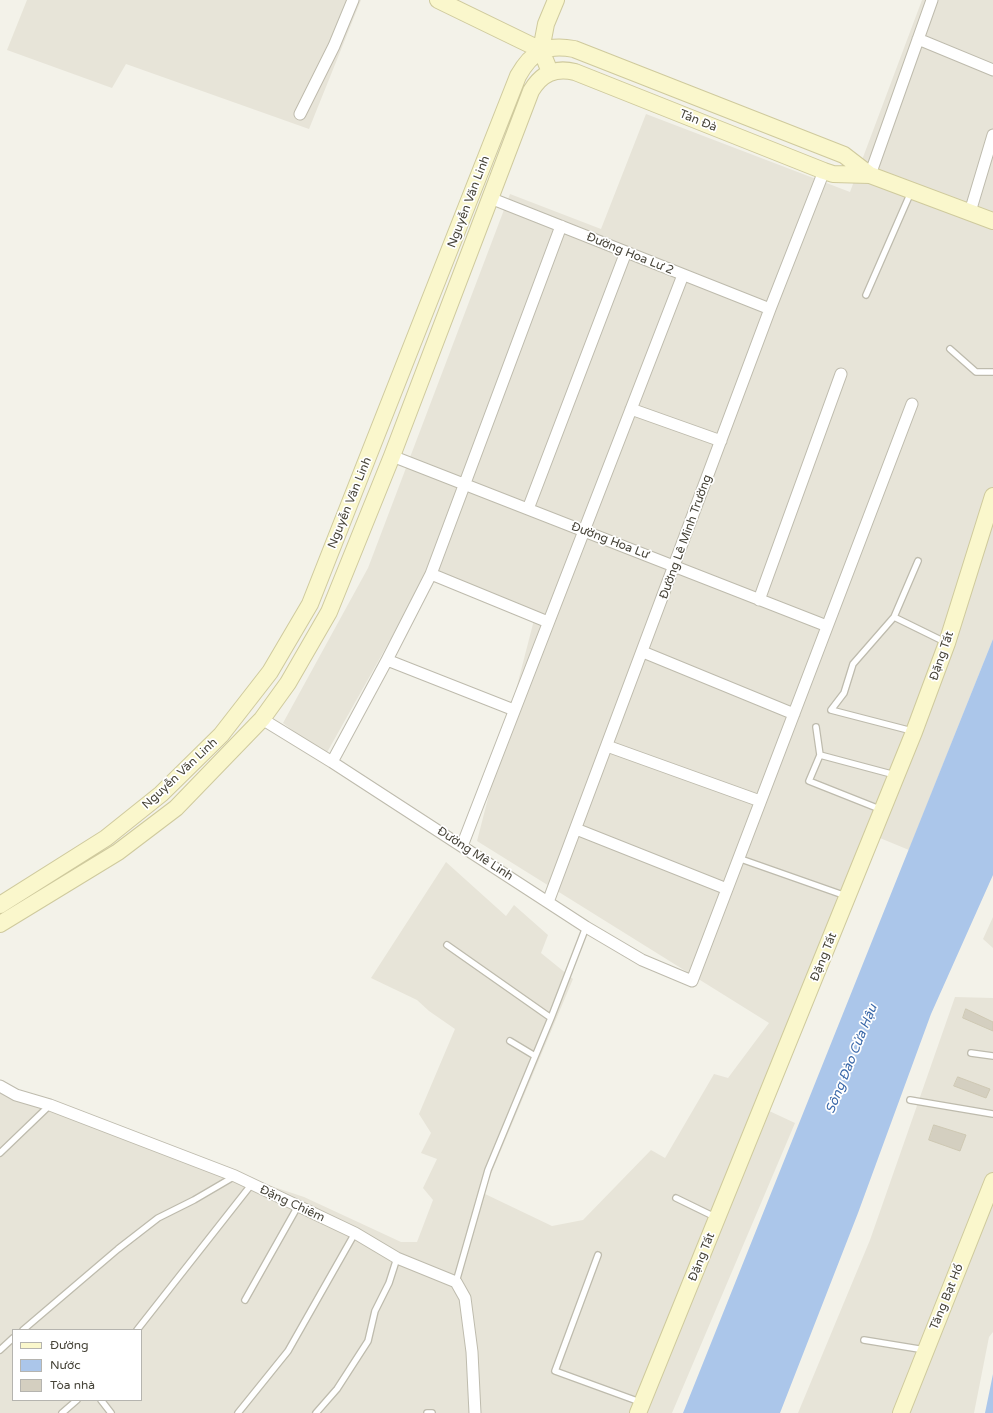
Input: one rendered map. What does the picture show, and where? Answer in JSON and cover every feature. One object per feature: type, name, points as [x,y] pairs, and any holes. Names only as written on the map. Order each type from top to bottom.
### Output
[{"type":"main road","points":[[438,0],[541,50]]},
{"type":"main road","points":[[550,72],[541,50],[546,24],[556,0]]},
{"type":"main road","name":"Tản Đà","points":[[541,50],[561,46],[574,49],[844,155],[870,175],[993,221]]},
{"type":"main road","name":"Nguyễn Văn Linh","points":[[0,905],[106,838],[161,794],[221,735],[270,672],[310,604],[518,76],[525,64],[541,50]]},
{"type":"main road","name":"Tản Đà","points":[[550,72],[565,70],[575,72],[833,174],[870,175]]},
{"type":"main road","name":"Nguyễn Văn Linh","points":[[0,924],[118,852],[176,808],[262,719],[288,683],[329,612],[392,456],[532,91],[537,82],[550,72]]},
{"type":"main road","points":[[354,494],[374,502]]},
{"type":"main road","name":"Đặng Tất","points":[[640,1408],[914,732],[947,643],[993,496]]},
{"type":"main road","points":[[161,794],[176,808]]},
{"type":"main road","name":"Tăng Bạt Hổ","points":[[905,1409],[926,1350],[993,1181]]},
{"type":"street","points":[[300,114],[334,46],[352,0]]},
{"type":"street","points":[[870,175],[932,0]]},
{"type":"street","points":[[918,40],[993,70]]},
{"type":"street","points":[[970,212],[993,135]]},
{"type":"street","name":"Đường Lê Minh Trường","points":[[548,902],[675,567],[770,309],[824,171]]},
{"type":"street","name":"Đường Hoa Lư 2","points":[[490,198],[770,309]]},
{"type":"street","points":[[332,762],[431,574],[561,226]]},
{"type":"street","points":[[528,509],[626,252]]},
{"type":"street","points":[[462,846],[683,275]]},
{"type":"street","points":[[759,600],[841,374]]},
{"type":"street","points":[[576,829],[727,889],[912,404]]},
{"type":"street","points":[[631,409],[722,441]]},
{"type":"street","name":"Đường Hoa Lư","points":[[392,456],[827,626]]},
{"type":"street","points":[[431,574],[548,622]]},
{"type":"street","points":[[643,652],[794,714]]},
{"type":"street","points":[[387,660],[514,710]]},
{"type":"street","name":"Đường Mê Linh","points":[[262,719],[332,762],[586,927],[642,960],[692,981],[727,889]]},
{"type":"street","points":[[607,746],[760,801]]},
{"type":"street","name":"Đặng Chiêm","points":[[0,1086],[16,1095],[50,1105],[235,1176],[355,1233],[397,1258],[456,1282]]},
{"type":"street","points":[[456,1282],[465,1298],[472,1352],[475,1413]]},
{"type":"lane","points":[[866,295],[912,190]]},
{"type":"lane","points":[[950,349],[976,372],[993,372]]},
{"type":"lane","points":[[914,732],[831,710],[844,693],[853,664],[894,617],[918,561]]},
{"type":"lane","points":[[894,617],[947,643]]},
{"type":"lane","points":[[816,727],[820,755],[809,781],[883,811]]},
{"type":"lane","points":[[820,755],[897,775]]},
{"type":"lane","points":[[738,858],[848,897]]},
{"type":"lane","points":[[456,1282],[488,1170],[551,1018],[586,927]]},
{"type":"lane","points":[[446,945],[551,1018]]},
{"type":"lane","points":[[510,1041],[535,1056]]},
{"type":"lane","points":[[970,1053],[993,1056]]},
{"type":"lane","points":[[910,1100],[993,1114]]},
{"type":"lane","points":[[0,1153],[50,1105]]},
{"type":"lane","points":[[24,1329],[118,1249],[158,1218],[194,1200],[235,1176]]},
{"type":"lane","points":[[138,1329],[252,1185]]},
{"type":"lane","points":[[676,1198],[718,1218]]},
{"type":"lane","points":[[245,1300],[298,1206]]},
{"type":"lane","points":[[238,1413],[288,1351],[355,1233]]},
{"type":"lane","points":[[598,1255],[555,1371],[640,1408]]},
{"type":"lane","points":[[316,1413],[337,1389],[368,1341],[375,1311],[389,1283],[397,1258]]},
{"type":"lane","points":[[0,1350],[12,1339]]},
{"type":"lane","points":[[864,1340],[926,1350]]},
{"type":"lane","points":[[62,1413],[76,1401]]},
{"type":"lane","points":[[102,1401],[112,1413]]},
{"type":"lane","points":[[427,1413],[432,1413]]},
{"type":"shaded area","points":[[27,0],[361,0],[309,129],[126,64],[112,88],[7,50]]},
{"type":"shaded area","points":[[922,0],[993,0],[993,639],[909,850],[875,836],[765,1109],[795,1123],[672,1413],[0,1413],[0,1086],[187,1158],[304,1197],[401,1242],[417,1242],[433,1200],[423,1188],[437,1159],[421,1153],[431,1133],[419,1114],[455,1029],[429,1011],[417,1000],[371,978],[446,862],[506,916],[514,905],[548,935],[541,953],[573,979],[483,1193],[552,1226],[583,1220],[651,1150],[665,1158],[714,1074],[728,1078],[769,1023],[477,841],[534,620],[426,576],[325,756],[283,723],[368,568],[510,194],[601,229],[646,114],[850,192]]},
{"type":"shaded area","points":[[993,917],[993,948],[983,939]]},
{"type":"shaded area","points":[[955,997],[993,998],[993,1332],[989,1337],[974,1413],[798,1413],[870,1240]]},
{"type":"water","name":"Sông Đào Cửa Hậu","points":[[993,639],[993,875],[931,1014],[858,1213],[780,1413],[683,1413]]},
{"type":"water","points":[[993,1374],[993,1413],[985,1413]]},
{"type":"building","points":[[966,1009],[993,1022],[993,1031],[963,1018]]},
{"type":"building","points":[[958,1077],[990,1089],[986,1098],[954,1086]]},
{"type":"building","points":[[934,1125],[966,1135],[960,1151],[929,1140]]}]
